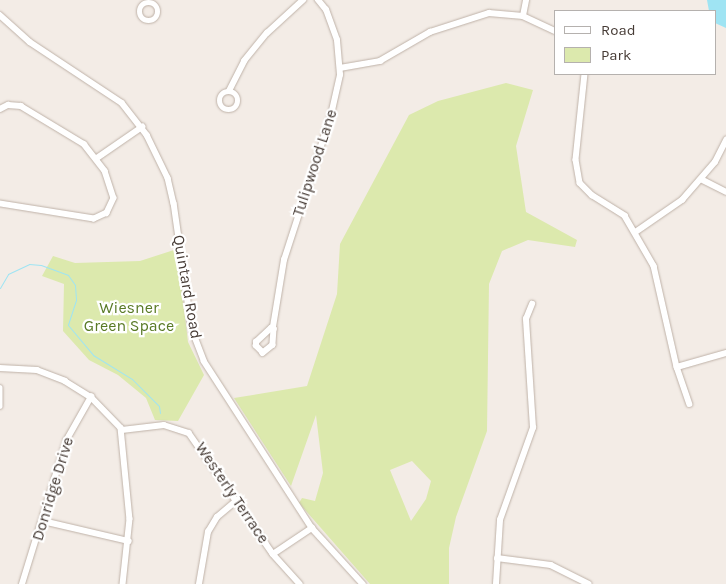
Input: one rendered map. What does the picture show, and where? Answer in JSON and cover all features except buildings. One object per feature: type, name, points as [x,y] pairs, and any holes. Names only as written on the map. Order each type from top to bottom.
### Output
[{"type":"street","points":[[229,90],[244,61],[267,33],[303,0]]},
{"type":"street","name":"Tulipwood Lane","points":[[273,328],[284,260],[335,101],[340,68],[331,22],[318,0]]},
{"type":"street","points":[[523,16],[526,0]]},
{"type":"street","points":[[340,68],[380,61],[430,32],[483,14],[503,12],[523,16],[554,31]]},
{"type":"street","name":"Quintard Road","points":[[0,14],[30,42],[110,93],[142,127],[157,153],[174,203],[188,304],[197,346],[229,402],[312,528],[363,584]]},
{"type":"street","points":[[585,75],[576,160],[580,183],[592,195],[624,216],[637,231],[654,266],[677,367],[690,404]]},
{"type":"street","points":[[0,109],[15,104],[28,109],[84,144],[97,158],[114,198],[111,209],[100,217],[84,218],[0,204]]},
{"type":"street","points":[[97,158],[142,127]]},
{"type":"street","points":[[637,231],[682,200],[701,179],[726,140]]},
{"type":"street","points":[[701,179],[726,192]]},
{"type":"street","points":[[496,584],[500,520],[533,428],[526,319],[532,304]]},
{"type":"street","points":[[677,367],[726,353]]},
{"type":"street","points":[[0,368],[37,370],[65,381],[92,397],[122,430],[129,485],[129,542],[123,584]]},
{"type":"street","points":[[0,388],[0,406]]},
{"type":"street","name":"Donridge Drive","points":[[22,584],[66,442],[92,397]]},
{"type":"street","name":"Westerly Terrace","points":[[122,430],[164,425],[184,429],[198,442],[273,554],[300,584]]},
{"type":"street","points":[[199,584],[208,532],[217,517],[237,500]]},
{"type":"street","points":[[43,521],[129,542]]},
{"type":"street","points":[[273,554],[312,528]]},
{"type":"street","points":[[497,558],[551,565],[589,584]]},
{"type":"green space","points":[[506,83],[533,90],[516,146],[526,212],[577,240],[575,247],[528,240],[502,251],[489,284],[487,431],[456,517],[449,548],[449,584],[370,584],[299,503],[302,498],[315,501],[323,473],[316,415],[291,486],[234,398],[307,386],[337,294],[340,244],[409,115],[438,101]],"holes":[[[412,461],[431,481],[426,499],[411,521],[390,470]]]},
{"type":"green space","name":"Wiesner Green Space","points":[[177,249],[188,342],[204,375],[178,421],[155,420],[146,398],[118,375],[89,360],[63,331],[64,284],[42,276],[53,256],[75,263],[140,261]]},
{"type":"water","points":[[707,0],[726,0],[726,28],[716,23],[716,10],[709,10]]},
{"type":"waterway","points":[[0,288],[8,274],[29,264],[41,265],[68,275],[75,285],[76,300],[68,325],[93,355],[132,379],[159,406],[160,413]]}]
